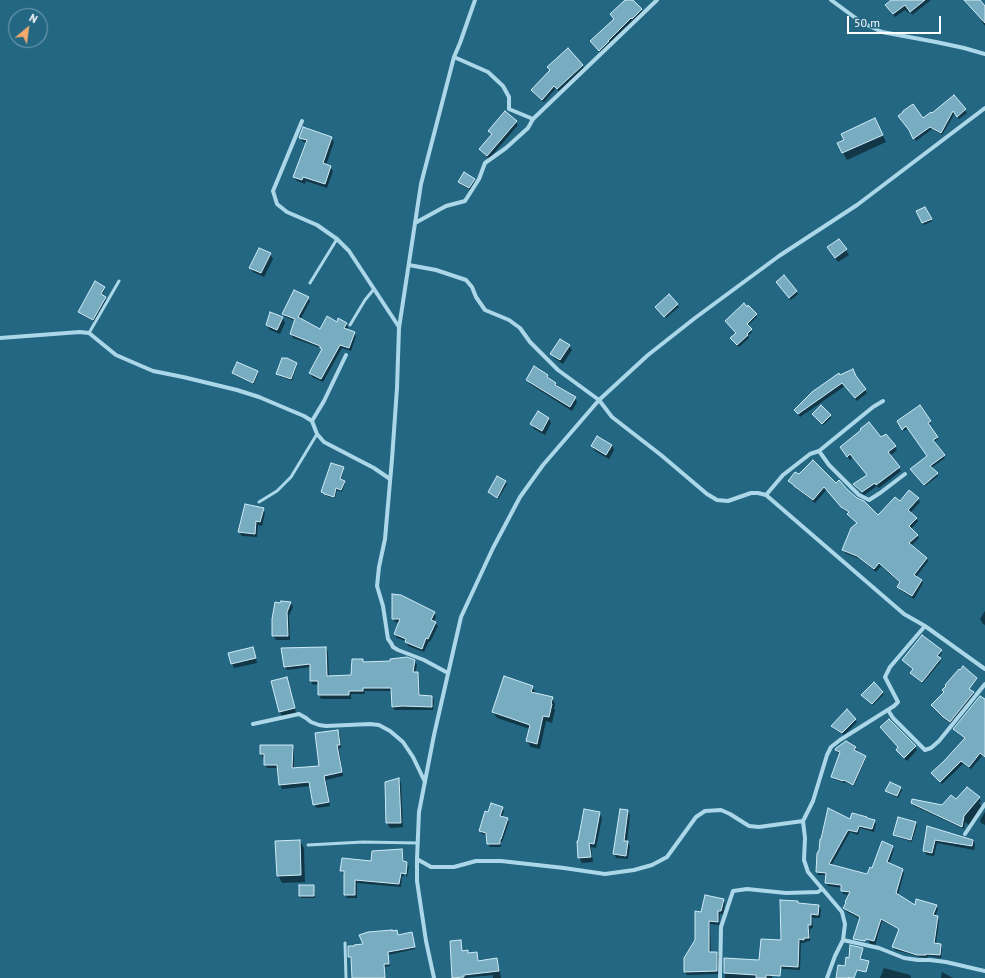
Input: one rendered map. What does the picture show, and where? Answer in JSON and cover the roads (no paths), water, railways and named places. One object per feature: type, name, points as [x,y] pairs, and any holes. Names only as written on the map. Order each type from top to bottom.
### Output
[{"type":"street","points":[[448,673],[424,660],[393,647],[388,639],[383,606],[377,586],[379,567],[385,539],[397,388],[399,328],[421,184],[454,57],[475,0]]},
{"type":"street","points":[[415,223],[446,206],[465,201],[479,179],[485,163],[506,148],[528,128],[533,119],[657,0]]},
{"type":"street","points":[[831,0],[861,22],[882,32],[936,42],[985,54]]},
{"type":"street","points":[[454,57],[488,72],[503,86],[508,97],[509,109],[533,119]]},
{"type":"street","points":[[434,978],[426,941],[417,881],[419,812],[434,735],[461,617],[493,548],[520,497],[543,464],[599,400],[648,355],[779,256],[857,204],[985,108]]},
{"type":"street","points":[[302,121],[273,191],[277,204],[287,212],[317,225],[337,239],[349,251],[399,328]]},
{"type":"street","points":[[409,265],[436,270],[466,280],[472,287],[476,297],[485,310],[509,320],[520,328],[530,342],[558,370],[599,400],[612,417],[661,455],[707,494],[717,500],[728,501],[751,493],[766,495],[904,614],[925,626],[985,669]]},
{"type":"street","points":[[0,338],[80,332],[89,333],[116,355],[153,371],[237,390],[259,397],[304,416],[312,421],[317,434],[324,442],[374,468],[390,479]]},
{"type":"street","points":[[312,421],[324,401],[346,355]]},
{"type":"street","points":[[766,495],[783,475],[810,454],[819,451],[883,400]]},
{"type":"street","points":[[819,451],[828,465],[859,495],[869,500],[905,474]]},
{"type":"street","points":[[827,978],[843,940],[845,924],[842,912],[808,872],[804,860],[805,838],[803,821],[813,800],[827,755],[831,747],[898,702],[886,677],[890,667],[925,626]]},
{"type":"street","points":[[888,710],[893,718],[924,750],[931,748],[939,741],[985,684]]},
{"type":"street","points":[[253,724],[299,714],[311,722],[326,726],[379,725],[390,731],[403,742],[413,757],[425,783]]},
{"type":"street","points":[[965,834],[985,804]]},
{"type":"street","points":[[417,859],[431,867],[454,867],[476,861],[501,861],[605,874],[634,870],[652,865],[666,857],[696,817],[705,811],[721,810],[749,826],[760,827],[803,821]]},
{"type":"street","points":[[720,978],[721,927],[733,892],[747,889],[786,892],[818,892],[822,889]]},
{"type":"street","points":[[843,940],[878,948],[904,958],[946,962],[985,971]]},
{"type":"lane","points":[[310,283],[337,239]]},
{"type":"lane","points":[[89,333],[119,281]]},
{"type":"lane","points":[[350,325],[365,300],[374,289]]},
{"type":"lane","points":[[259,502],[277,491],[291,477],[317,434]]},
{"type":"lane","points":[[308,845],[363,842],[418,843]]},
{"type":"lane","points":[[345,943],[346,978]]}]
